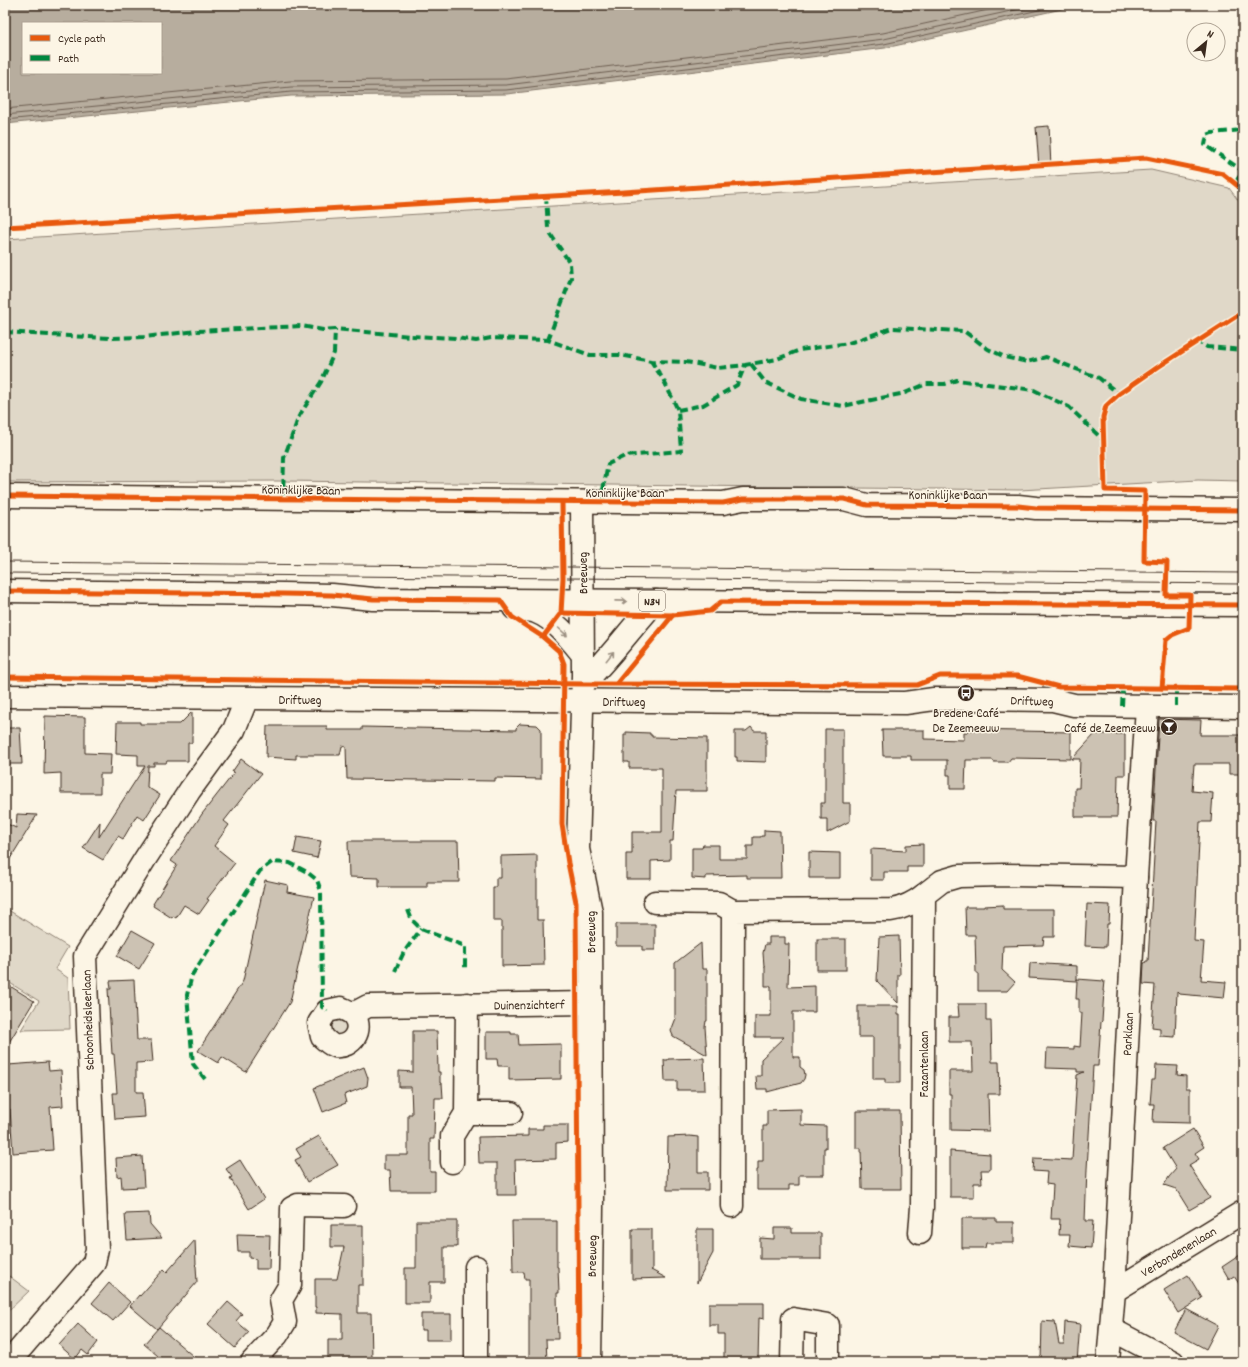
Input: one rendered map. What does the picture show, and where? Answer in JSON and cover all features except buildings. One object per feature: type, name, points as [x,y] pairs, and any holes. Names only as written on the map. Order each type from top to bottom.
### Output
[{"type":"street","name":"Koninklijke Baan","points":[[5,496],[582,503],[723,503],[743,499],[844,499],[867,504],[1018,506],[1036,508],[1243,510]]},
{"type":"street","name":"Breeweg","points":[[582,503],[583,655],[578,849],[591,912],[592,1207],[590,1362]]},
{"type":"street","name":"N34","points":[[5,591],[332,595],[373,599],[1243,605]]},
{"type":"street","points":[[500,600],[517,609],[530,610],[546,618],[564,632],[583,655]]},
{"type":"street","points":[[582,692],[601,666],[656,601]]},
{"type":"street","name":"Driftweg","points":[[5,696],[247,698],[582,692],[905,703],[934,699],[1053,700],[1074,705],[1243,707]]},
{"type":"street","name":"Schoonheidsleerlaan","points":[[13,1361],[94,1263],[98,1248],[85,956],[186,796],[234,730],[247,698]]},
{"type":"street","name":"Parklaan","points":[[1108,1362],[1114,1291],[1136,877],[1147,707]]},
{"type":"street","points":[[655,902],[719,903],[733,911],[891,910],[900,909],[917,901],[942,882],[959,876],[1011,875],[1136,877]]},
{"type":"street","name":"Fazantenlaan","points":[[920,1233],[922,1200],[924,895]]},
{"type":"street","points":[[732,1206],[733,911]]},
{"type":"street","name":"Duinenzichterf","points":[[353,1014],[368,1006],[591,1003]]},
{"type":"street","points":[[452,1162],[452,1136],[466,1113],[467,1004]]},
{"type":"street","points":[[466,1113],[511,1113]]},
{"type":"street","points":[[252,1362],[277,1334],[285,1322],[281,1300],[290,1284],[292,1208],[298,1205],[344,1206]]},
{"type":"street","name":"Verbondenenlaan","points":[[1114,1291],[1243,1212]]},
{"type":"street","points":[[476,1267],[476,1362]]},
{"type":"street","points":[[792,1362],[793,1319],[828,1325],[828,1362]]},
{"type":"street","points":[[1111,1329],[1174,1362]]},
{"type":"shaded area","points":[[1151,170],[1229,188],[1243,207],[1243,481],[1198,480],[1020,490],[283,481],[5,482],[5,239]]},
{"type":"shaded area","points":[[5,908],[68,947],[55,969],[68,978],[70,1029],[21,1030],[39,1001],[5,980],[5,970],[10,960],[5,957]]},
{"type":"shaded area","points":[[331,1019],[345,1019],[348,1029],[341,1037],[331,1034],[329,1023]]},
{"type":"shaded area","points":[[5,1041],[10,1045],[7,1065],[5,1066]]},
{"type":"shaded area","points":[[5,1273],[29,1291],[5,1314]]},
{"type":"water","points":[[5,5],[1080,5],[885,48],[507,94],[291,96],[5,124]]},
{"type":"tram line","points":[[5,562],[1243,573]]},
{"type":"tram line","points":[[5,573],[1243,584]]},
{"type":"marked path","points":[[1235,183],[1243,171],[1205,145],[1207,135],[1212,133],[1243,130]]},
{"type":"marked path","points":[[546,196],[548,228]]},
{"type":"marked path","points":[[548,340],[571,278],[570,263],[549,232]]},
{"type":"marked path","points":[[5,332],[109,338],[144,337],[197,331],[302,326],[323,330],[335,329],[411,336],[457,338],[476,341],[491,338],[548,340],[590,355],[621,355],[651,361],[686,362],[718,368],[777,359],[800,350],[849,343],[892,328],[964,331],[988,349],[1005,357],[1027,362],[1046,357],[1099,378],[1119,394]]},
{"type":"marked path","points":[[283,499],[284,458],[299,416],[321,382],[334,353],[335,329]]},
{"type":"marked path","points":[[1201,340],[1198,342],[1207,347],[1243,350]]},
{"type":"marked path","points":[[604,502],[603,490],[608,464],[625,456],[681,451],[678,410],[663,379],[651,361]]},
{"type":"marked path","points":[[751,364],[765,382],[801,399],[843,406],[905,393],[926,384],[945,384],[957,380],[1034,390],[1069,407],[1103,440]]},
{"type":"marked path","points":[[678,410],[703,405],[737,385],[745,365]]},
{"type":"marked path","points":[[1122,706],[1123,688]]},
{"type":"marked path","points":[[1176,688],[1176,706]]},
{"type":"marked path","points":[[205,1079],[193,1064],[187,995],[192,975],[260,871],[272,862],[290,863],[307,872],[317,880],[321,891],[322,1007],[327,1011]]},
{"type":"marked path","points":[[408,910],[412,920],[421,929],[465,946],[465,971]]},
{"type":"marked path","points":[[395,971],[404,952],[421,929]]},
{"type":"cycle path","points":[[5,227],[624,192],[1146,158],[1223,174],[1243,190]]},
{"type":"cycle path","points":[[1162,688],[1166,640],[1172,635],[1189,628],[1190,595],[1166,595],[1167,562],[1144,561],[1145,491],[1105,490],[1103,417],[1106,406],[1119,394],[1243,312]]},
{"type":"cycle path","points":[[5,496],[723,503],[743,499],[844,499],[867,505],[1243,510]]},
{"type":"cycle path","points":[[562,502],[563,578],[561,613],[543,637],[559,651],[564,664],[562,824],[576,902],[579,1362]]},
{"type":"cycle path","points":[[5,591],[284,594],[332,595],[373,599],[500,600],[512,617],[543,637]]},
{"type":"cycle path","points":[[561,613],[673,615],[710,611],[721,602],[1243,605]]},
{"type":"cycle path","points":[[617,683],[673,615]]},
{"type":"cycle path","points":[[5,677],[583,684],[917,685],[940,676],[1017,676],[1059,687],[1243,689]]},
{"type":"place","name":"Bredene Café De Zeemeeuw","points":[[966,693]]},
{"type":"place","name":"Café de Zeemeeuw","points":[[1169,727]]}]
